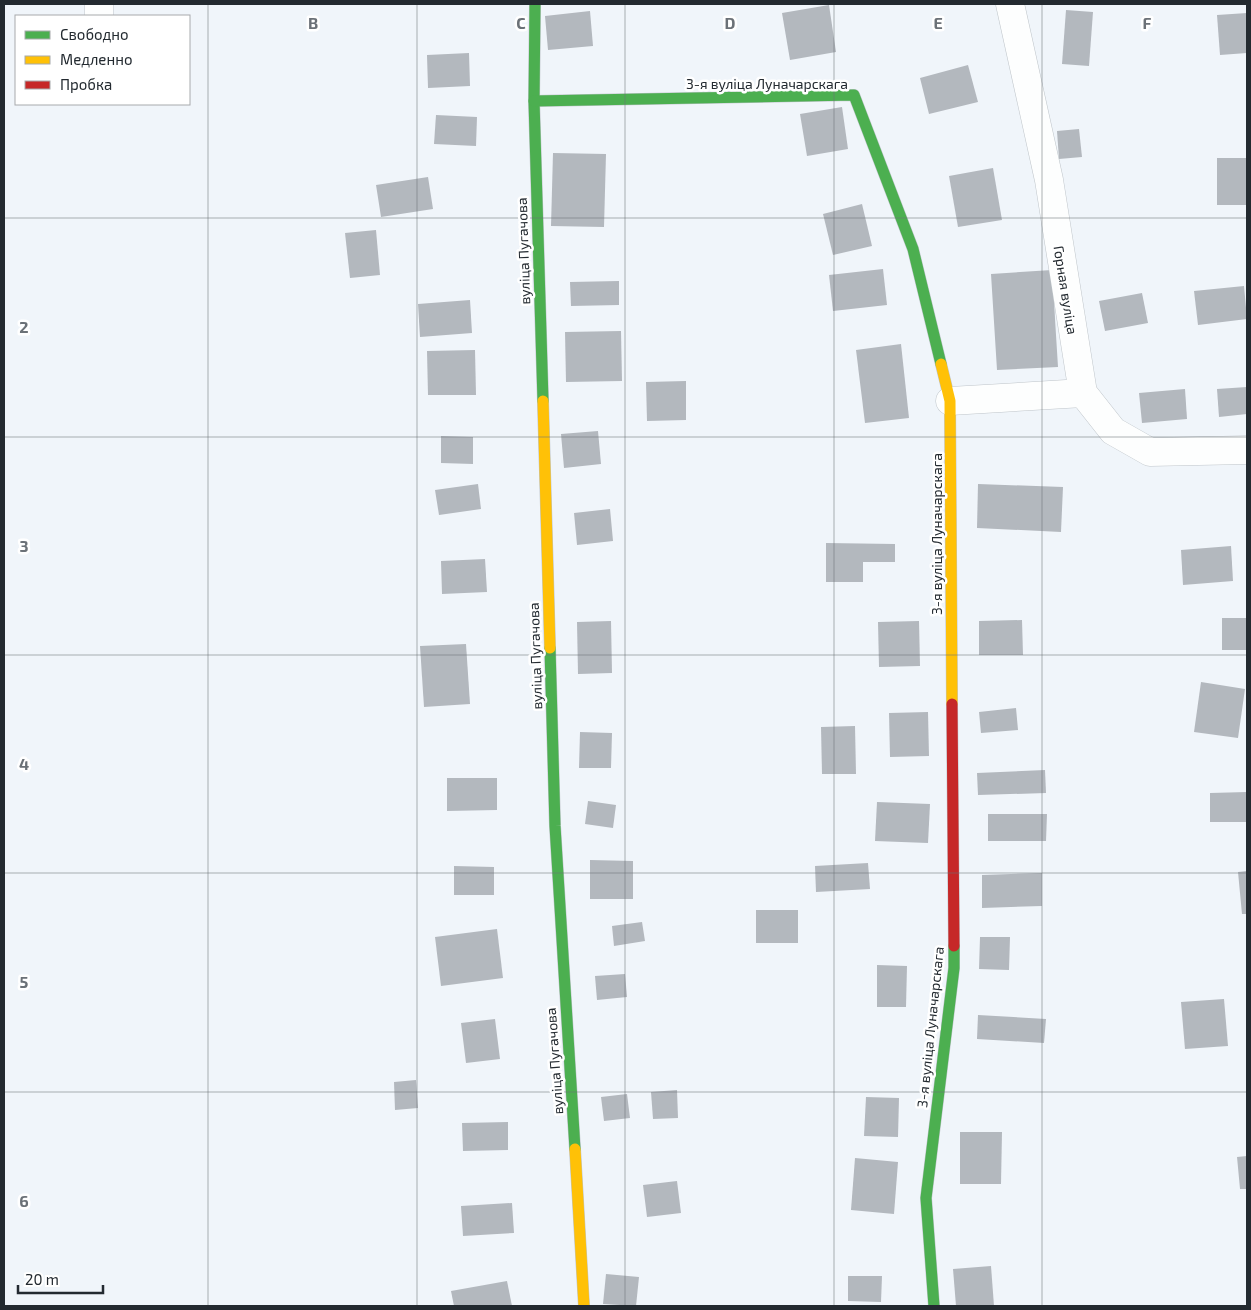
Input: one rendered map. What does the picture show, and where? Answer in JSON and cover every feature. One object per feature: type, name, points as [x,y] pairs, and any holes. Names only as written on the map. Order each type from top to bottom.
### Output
[{"type":"street","name":"вуліца Пугачова","points":[[535,4],[534,101],[555,826],[584,1306]]},
{"type":"street","name":"Горная вуліца","points":[[1010,4],[1049,180],[1082,393]]},
{"type":"street","name":"3-я вуліца Луначарскага","points":[[534,101],[854,95],[913,249],[950,401],[954,968],[926,1198],[934,1306]]},
{"type":"street","points":[[950,401],[1082,393],[1113,431],[1150,452],[1247,450]]},
{"type":"building","points":[[829,5],[836,52],[790,60],[782,13]]},
{"type":"building","points":[[1066,10],[1093,12],[1089,66],[1062,64]]},
{"type":"building","points":[[590,11],[593,46],[548,50],[545,16]]},
{"type":"building","points":[[1247,13],[1247,53],[1220,55],[1217,15]]},
{"type":"building","points":[[469,53],[470,86],[428,88],[427,55]]},
{"type":"building","points":[[968,65],[978,102],[929,114],[920,78]]},
{"type":"building","points":[[842,107],[848,149],[807,156],[800,114]]},
{"type":"building","points":[[436,115],[477,117],[476,146],[434,144]]},
{"type":"building","points":[[1079,129],[1082,157],[1059,159],[1057,131]]},
{"type":"building","points":[[553,153],[606,154],[604,227],[551,226]]},
{"type":"building","points":[[1217,158],[1247,158],[1247,205],[1217,205]]},
{"type":"building","points":[[993,168],[1002,220],[958,227],[949,176]]},
{"type":"building","points":[[428,177],[433,209],[381,217],[376,185]]},
{"type":"building","points":[[862,204],[872,246],[833,255],[823,214]]},
{"type":"building","points":[[376,230],[380,275],[350,278],[345,233]]},
{"type":"building","points":[[883,269],[887,305],[833,311],[829,275]]},
{"type":"building","points":[[1052,270],[1058,367],[997,370],[991,274]]},
{"type":"building","points":[[619,281],[619,305],[571,306],[570,282]]},
{"type":"building","points":[[1244,286],[1247,319],[1198,325],[1194,291]]},
{"type":"building","points":[[1142,293],[1148,323],[1105,331],[1099,301]]},
{"type":"building","points":[[470,300],[472,333],[420,337],[418,304]]},
{"type":"building","points":[[621,331],[622,381],[566,382],[565,332]]},
{"type":"building","points":[[901,344],[909,418],[865,423],[856,350]]},
{"type":"building","points":[[475,350],[476,395],[428,395],[427,351]]},
{"type":"building","points":[[686,381],[686,420],[647,421],[646,382]]},
{"type":"building","points":[[1247,387],[1247,414],[1219,417],[1217,389]]},
{"type":"building","points":[[1185,389],[1187,419],[1142,423],[1139,393]]},
{"type":"building","points":[[598,431],[601,464],[564,468],[561,434]]},
{"type":"building","points":[[441,436],[473,437],[473,464],[441,463]]},
{"type":"building","points":[[478,484],[481,509],[439,515],[435,490]]},
{"type":"building","points":[[978,484],[1063,487],[1061,532],[977,528]]},
{"type":"building","points":[[610,509],[613,541],[577,545],[574,513]]},
{"type":"building","points":[[826,543],[895,544],[895,562],[863,562],[863,582],[826,582]]},
{"type":"building","points":[[1231,546],[1233,581],[1183,585],[1181,550]]},
{"type":"building","points":[[485,559],[487,592],[442,594],[441,561]]},
{"type":"building","points":[[1222,618],[1247,618],[1247,650],[1222,650]]},
{"type":"building","points":[[1022,620],[1023,655],[979,655],[979,621]]},
{"type":"building","points":[[611,621],[612,673],[578,674],[577,622]]},
{"type":"building","points":[[919,621],[920,666],[879,667],[878,622]]},
{"type":"building","points":[[466,644],[470,704],[424,707],[420,646]]},
{"type":"building","points":[[1201,682],[1245,689],[1238,738],[1194,732]]},
{"type":"building","points":[[1016,708],[1018,730],[981,733],[979,712]]},
{"type":"building","points":[[928,712],[929,756],[890,757],[889,713]]},
{"type":"building","points":[[855,726],[856,774],[822,774],[821,727]]},
{"type":"building","points":[[580,732],[612,733],[611,768],[579,768]]},
{"type":"building","points":[[1045,770],[1046,793],[978,795],[977,773]]},
{"type":"building","points":[[447,778],[497,778],[497,810],[447,811]]},
{"type":"building","points":[[1247,792],[1247,822],[1210,822],[1210,793]]},
{"type":"building","points":[[588,801],[616,805],[613,828],[585,824]]},
{"type":"building","points":[[877,802],[930,804],[928,843],[875,841]]},
{"type":"building","points":[[988,814],[1047,814],[1046,841],[988,841]]},
{"type":"building","points":[[590,860],[633,861],[633,899],[590,899]]},
{"type":"building","points":[[868,863],[870,889],[816,892],[815,866]]},
{"type":"building","points":[[454,866],[494,867],[494,895],[454,895]]},
{"type":"building","points":[[1247,871],[1247,914],[1242,914],[1238,872]]},
{"type":"building","points":[[1042,873],[1042,906],[982,908],[982,875]]},
{"type":"building","points":[[756,910],[798,910],[798,943],[756,943]]},
{"type":"building","points":[[642,922],[645,941],[614,946],[612,926]]},
{"type":"building","points":[[497,929],[503,978],[441,986],[435,937]]},
{"type":"building","points":[[980,937],[1010,937],[1009,970],[979,969]]},
{"type":"building","points":[[877,965],[907,966],[906,1007],[877,1007]]},
{"type":"building","points":[[625,974],[627,997],[597,1000],[595,976]]},
{"type":"building","points":[[1224,999],[1228,1046],[1185,1049],[1181,1002]]},
{"type":"building","points":[[978,1015],[1046,1019],[1044,1043],[977,1039]]},
{"type":"building","points":[[495,1019],[500,1059],[466,1063],[461,1023]]},
{"type":"building","points":[[416,1080],[418,1108],[395,1110],[394,1082]]},
{"type":"building","points":[[677,1090],[678,1118],[653,1119],[651,1092]]},
{"type":"building","points":[[627,1094],[630,1118],[604,1121],[601,1097]]},
{"type":"building","points":[[866,1097],[899,1098],[898,1137],[864,1136]]},
{"type":"building","points":[[508,1122],[508,1150],[463,1151],[462,1123]]},
{"type":"building","points":[[960,1132],[1002,1132],[1001,1184],[960,1184]]},
{"type":"building","points":[[1247,1156],[1247,1189],[1240,1189],[1237,1157]]},
{"type":"building","points":[[855,1158],[898,1162],[894,1214],[851,1210]]},
{"type":"building","points":[[677,1181],[681,1213],[647,1217],[643,1185]]},
{"type":"building","points":[[512,1203],[514,1233],[463,1236],[461,1206]]},
{"type":"building","points":[[991,1266],[994,1306],[956,1306],[953,1269]]},
{"type":"building","points":[[606,1274],[639,1277],[636,1306],[603,1304]]},
{"type":"building","points":[[848,1276],[882,1276],[881,1302],[848,1301]]},
{"type":"building","points":[[507,1281],[512,1306],[454,1306],[451,1291]]},
{"type":"traffic: fast","points":[[535,4],[534,101],[543,401]]},
{"type":"traffic: fast","points":[[534,101],[854,95],[913,249],[941,364]]},
{"type":"traffic: fast","points":[[550,648],[555,826],[575,1149]]},
{"type":"traffic: fast","points":[[934,1306],[926,1198],[954,968],[954,946]]},
{"type":"traffic: slow","points":[[941,364],[950,401],[952,704]]},
{"type":"traffic: slow","points":[[543,401],[550,648]]},
{"type":"traffic: slow","points":[[575,1149],[584,1306]]},
{"type":"traffic: jam","points":[[952,704],[954,946]]}]
